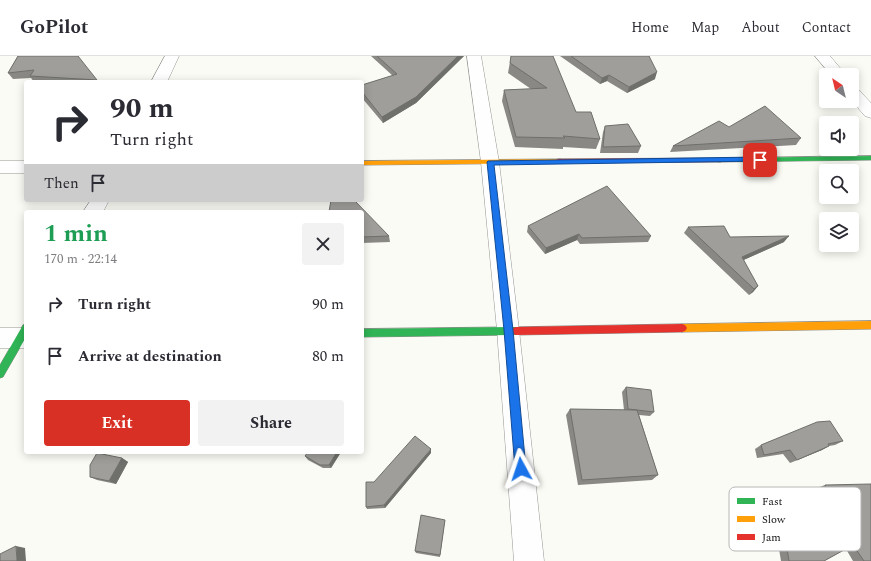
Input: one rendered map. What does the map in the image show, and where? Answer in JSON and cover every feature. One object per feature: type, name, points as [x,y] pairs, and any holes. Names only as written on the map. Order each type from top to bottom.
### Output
[{"type":"street","points":[[160,80],[172,56]]},
{"type":"street","points":[[474,56],[490,162],[508,330],[529,561]]},
{"type":"street","points":[[822,56],[832,68]]},
{"type":"street","points":[[859,99],[871,113]]},
{"type":"street","points":[[364,164],[871,158]]},
{"type":"street","points":[[0,167],[24,167]]},
{"type":"street","points":[[364,333],[871,325]]},
{"type":"street","points":[[0,374],[18,335]]},
{"type":"building","points":[[18,56],[78,56],[97,80],[30,76],[34,70],[8,73]]},
{"type":"building","points":[[377,56],[458,56],[416,97],[382,117],[364,94],[364,84],[397,74]]},
{"type":"building","points":[[511,56],[553,56],[576,112],[591,112],[600,139],[563,136],[565,138],[516,137],[504,90],[547,88],[510,63]]},
{"type":"building","points":[[571,56],[649,56],[657,72],[629,87],[609,75],[602,78]]},
{"type":"building","points":[[765,106],[801,138],[673,146],[719,121],[729,127]]},
{"type":"building","points":[[628,124],[641,146],[603,147],[605,126]]},
{"type":"building","points":[[607,186],[651,236],[582,238],[579,234],[546,248],[528,226]]},
{"type":"building","points":[[331,202],[356,202],[364,210],[329,210]]},
{"type":"building","points":[[364,210],[389,236],[364,237]]},
{"type":"building","points":[[724,226],[730,237],[789,236],[742,257],[758,286],[754,289],[688,227]]},
{"type":"building","points":[[626,387],[651,390],[654,412],[628,409]]},
{"type":"building","points":[[570,409],[637,410],[658,475],[582,480]]},
{"type":"building","points":[[830,421],[843,441],[828,444],[829,446],[797,460],[790,450],[764,455],[761,445],[817,422]]},
{"type":"building","points":[[415,436],[431,449],[384,505],[366,507],[366,482],[374,482]]},
{"type":"building","points":[[96,454],[122,458],[109,481],[90,477],[90,465]]},
{"type":"building","points":[[306,454],[336,454],[329,465],[320,465],[305,456]]},
{"type":"building","points":[[871,484],[871,561],[864,561],[857,551],[861,551],[861,487],[826,487],[825,485]]},
{"type":"building","points":[[421,515],[445,520],[440,555],[415,551]]},
{"type":"building","points":[[16,546],[17,561],[0,561],[0,554]]},
{"type":"building","points":[[788,551],[842,551],[824,561],[789,561]]},
{"type":"traffic: fast","points":[[718,160],[871,158]]},
{"type":"traffic: fast","points":[[364,333],[516,331]]},
{"type":"traffic: fast","points":[[0,374],[24,332]]},
{"type":"traffic: slow","points":[[364,163],[558,161]]},
{"type":"traffic: slow","points":[[682,328],[871,325]]},
{"type":"traffic: jam","points":[[558,161],[718,160]]},
{"type":"traffic: jam","points":[[516,331],[682,328]]},
{"type":"route","points":[[521,469],[490,162],[760,160]]}]
